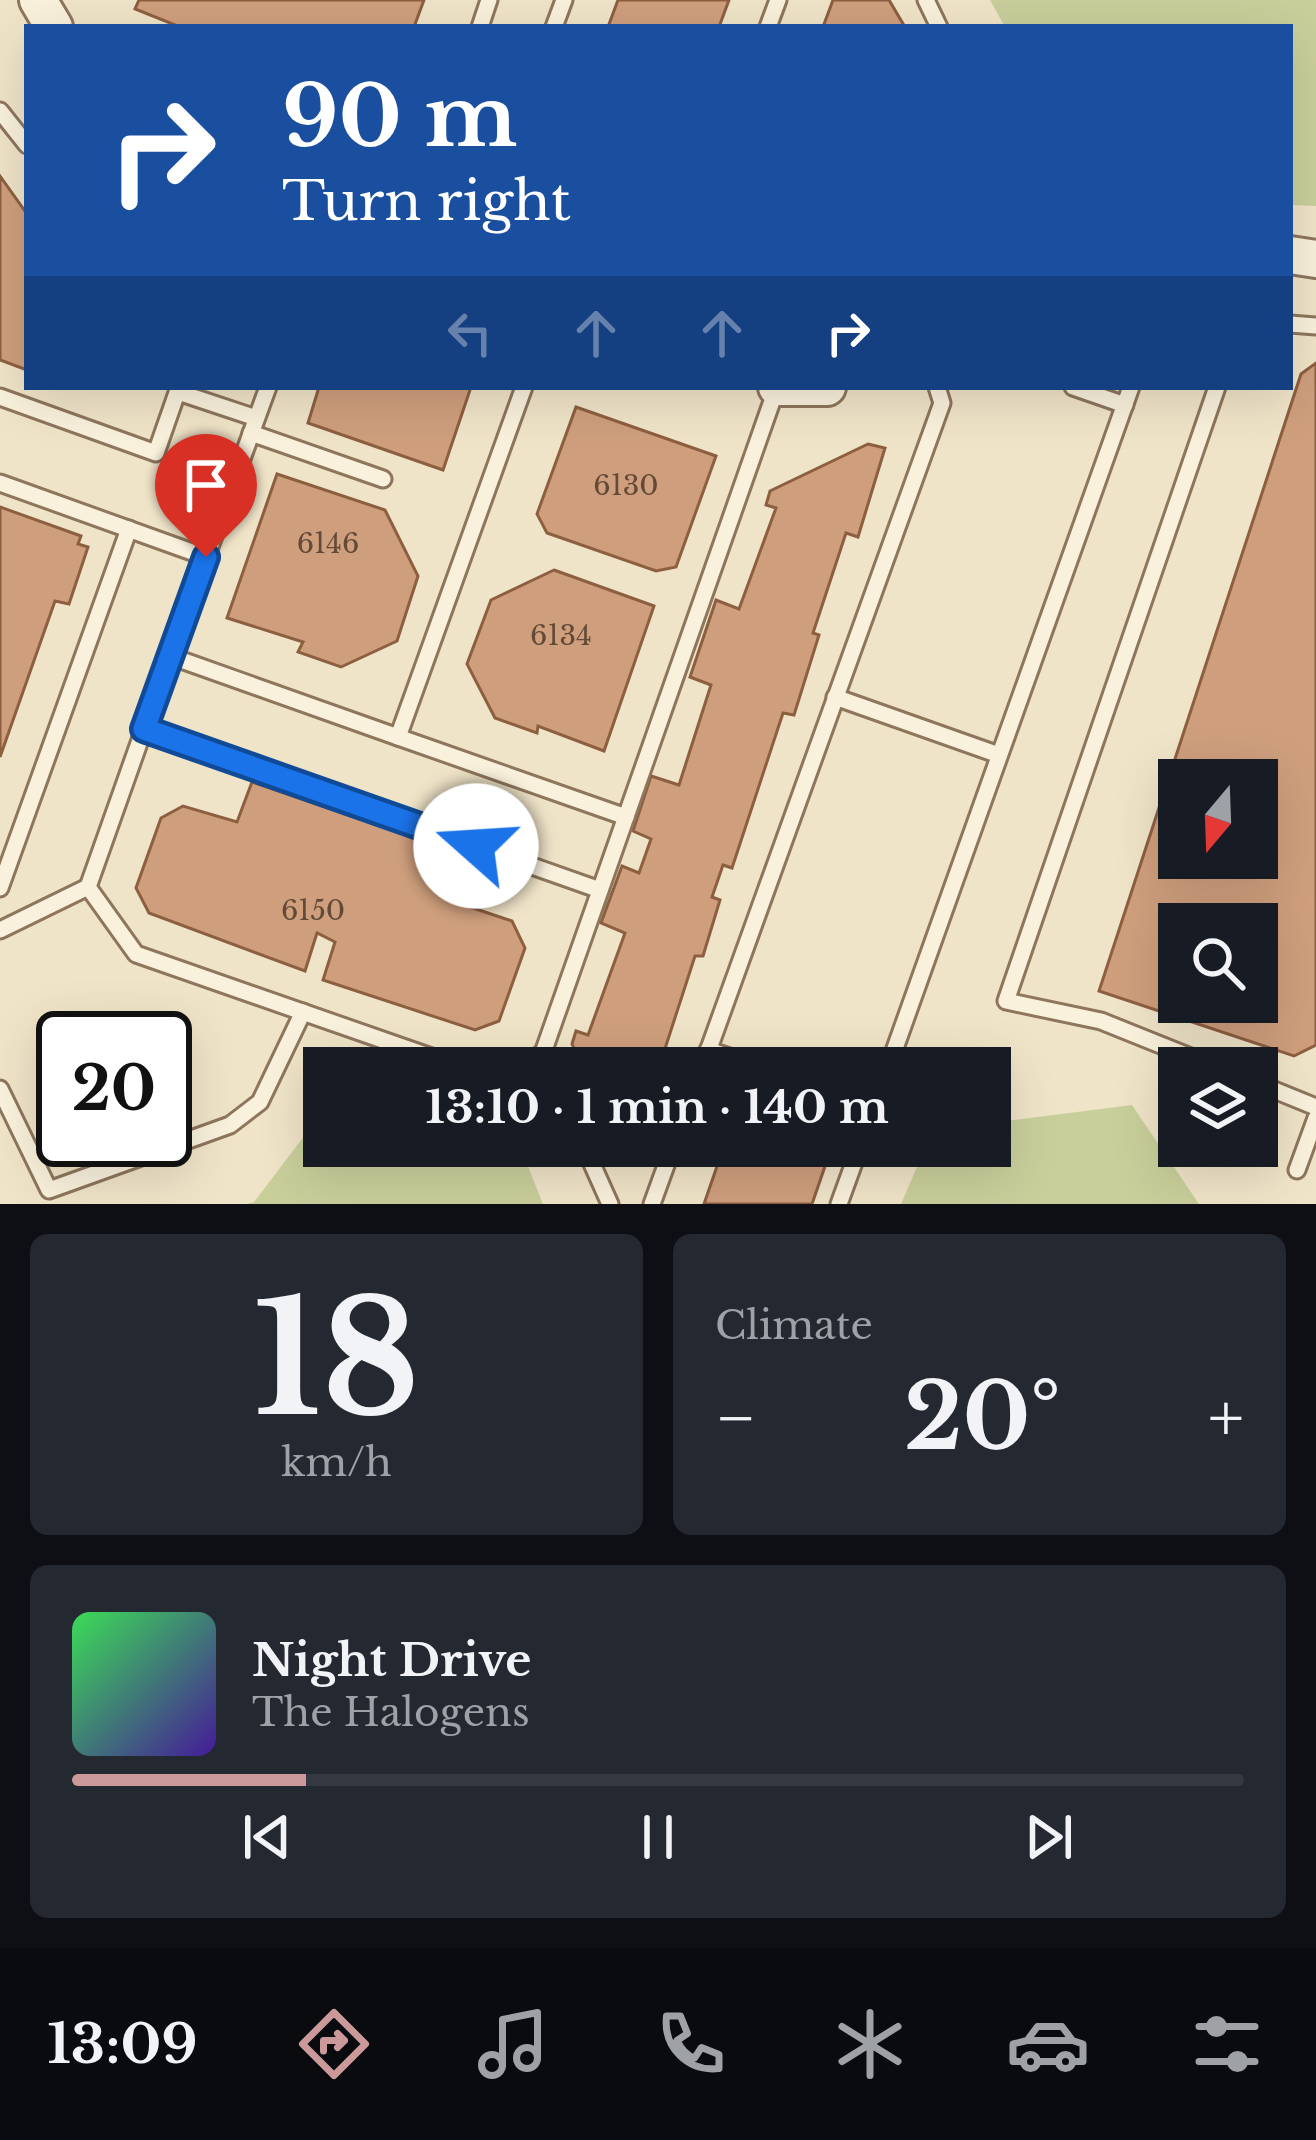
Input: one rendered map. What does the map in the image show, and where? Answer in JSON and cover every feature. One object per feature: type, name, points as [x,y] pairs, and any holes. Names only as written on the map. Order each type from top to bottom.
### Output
[{"type":"lane","points":[[0,111],[24,141]]},
{"type":"lane","points":[[0,397],[157,453],[178,390],[383,479]]},
{"type":"lane","points":[[0,930],[88,887],[267,390]]},
{"type":"lane","points":[[398,737],[523,390]]},
{"type":"lane","points":[[545,1047],[776,390]]},
{"type":"lane","points":[[709,1047],[941,403],[939,390]]},
{"type":"lane","points":[[1082,390],[1125,405]]},
{"type":"lane","points":[[895,1047],[1130,390]]},
{"type":"lane","points":[[1165,1047],[1101,1022],[1006,1001],[1216,390]]},
{"type":"lane","points":[[0,483],[206,557]]},
{"type":"lane","points":[[0,888],[129,530]]},
{"type":"lane","points":[[170,656],[626,817]]},
{"type":"lane","points":[[835,697],[999,755]]},
{"type":"lane","points":[[144,729],[600,890]]},
{"type":"lane","points":[[88,887],[136,953],[403,1047]]},
{"type":"lane","points":[[0,1089],[49,1190],[230,1125],[260,1102],[303,1012]]},
{"type":"lane","points":[[1278,1092],[1316,1107]]},
{"type":"lane","points":[[1297,1170],[1316,1118]]},
{"type":"lane","points":[[593,1167],[610,1204]]},
{"type":"lane","points":[[652,1204],[666,1167]]},
{"type":"lane","points":[[839,1204],[852,1167]]},
{"type":"green space","points":[[990,0],[1316,0],[1316,206],[1293,205],[1293,24],[1003,24]]},
{"type":"green space","points":[[1132,1105],[1158,1143],[1158,1167],[1174,1167],[1199,1204],[901,1204],[917,1167],[1011,1167],[1011,1120]]},
{"type":"green space","points":[[303,1138],[303,1167],[528,1167],[543,1204],[247,1204],[254,1202]]},
{"type":"building","points":[[139,0],[424,0],[415,24],[172,24],[135,9]]},
{"type":"building","points":[[618,0],[729,0],[720,24],[609,24]]},
{"type":"building","points":[[833,0],[889,0],[903,24],[824,24]]},
{"type":"building","points":[[0,176],[24,210],[24,369],[0,360]]},
{"type":"building","points":[[1316,363],[1316,1045],[1294,1056],[1195,1023],[1278,1023],[1278,903],[1158,903],[1158,1011],[1099,991],[1158,811],[1158,879],[1278,879],[1278,759],[1175,759],[1301,374]]},
{"type":"building","points":[[318,390],[470,390],[443,470],[308,423]]},
{"type":"building","points":[[576,407],[716,456],[676,567],[656,571],[547,533],[537,514]]},
{"type":"building","points":[[868,444],[885,448],[858,537],[846,533],[813,633],[819,635],[794,715],[783,713],[732,868],[723,865],[712,897],[720,900],[703,956],[695,956],[666,1047],[573,1047],[576,1031],[588,1035],[625,933],[601,923],[622,866],[639,873],[651,839],[633,831],[651,776],[679,785],[711,685],[690,677],[716,600],[739,609],[776,508],[766,505],[770,491]]},
{"type":"building","points":[[277,474],[385,510],[418,576],[397,641],[341,667],[298,652],[303,642],[227,618]]},
{"type":"building","points":[[0,507],[81,536],[78,544],[88,547],[69,604],[55,601],[0,757]]},
{"type":"building","points":[[554,570],[654,606],[604,751],[538,726],[537,733],[495,718],[467,664],[491,600]]},
{"type":"building","points":[[252,782],[485,862],[467,906],[512,921],[525,948],[499,1021],[475,1030],[323,980],[335,942],[317,933],[305,971],[149,913],[136,888],[161,818],[183,806],[237,822]]},
{"type":"building","points":[[717,1167],[825,1167],[812,1204],[704,1204]]},
{"type":"route","points":[[206,557],[144,729],[476,846]]}]
